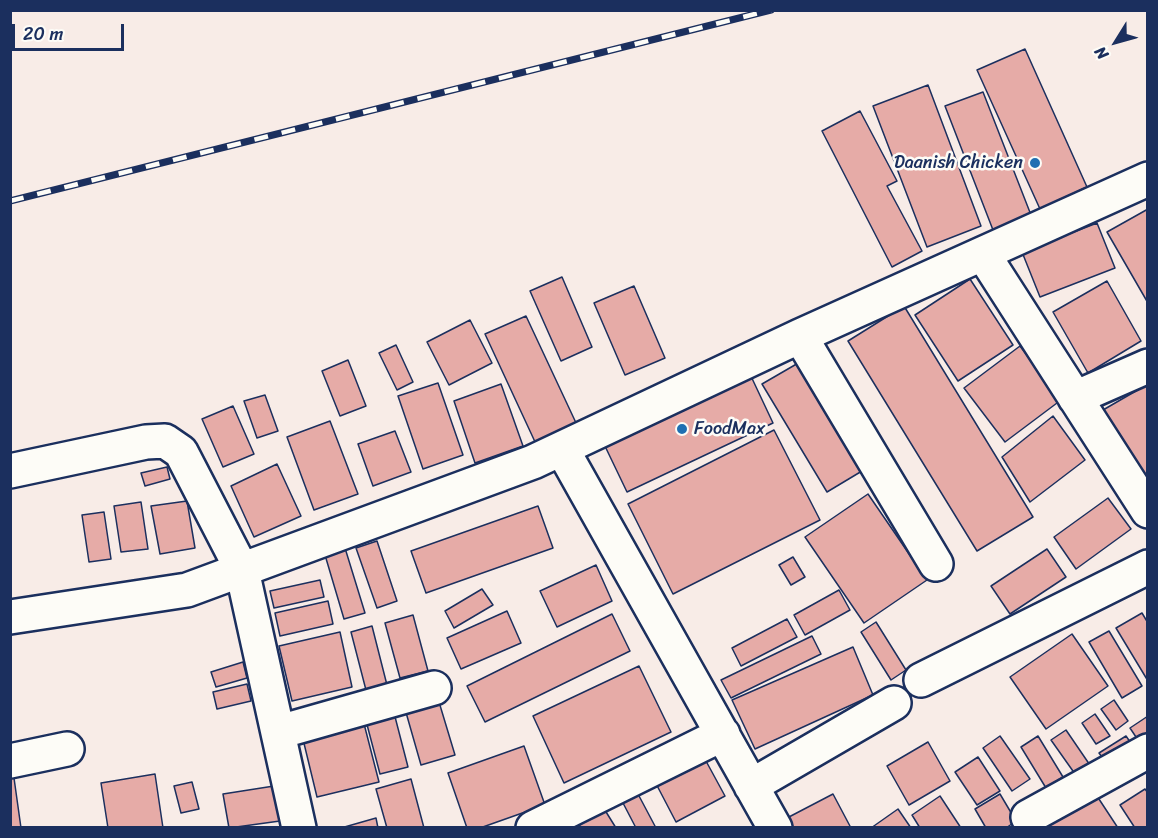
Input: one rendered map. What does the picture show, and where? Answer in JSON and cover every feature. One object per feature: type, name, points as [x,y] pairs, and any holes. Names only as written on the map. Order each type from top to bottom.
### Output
[{"type":"street","points":[[10,617],[187,590],[533,462],[800,336],[1148,179]]},
{"type":"street","points":[[983,254],[1148,511]]},
{"type":"street","points":[[800,336],[936,564]]},
{"type":"street","points":[[1075,398],[1148,366]]},
{"type":"street","points":[[10,471],[146,442],[165,441],[181,452],[242,570],[299,828]]},
{"type":"street","points":[[562,449],[775,828]]},
{"type":"street","points":[[921,680],[1148,567]]},
{"type":"street","points":[[279,732],[434,688]]},
{"type":"street","points":[[751,786],[894,703]]},
{"type":"street","points":[[532,828],[723,734]]},
{"type":"street","points":[[10,761],[68,749]]},
{"type":"street","points":[[1028,817],[1148,751]]},
{"type":"building","points":[[1025,49],[1087,187],[1040,209],[977,70]]},
{"type":"building","points":[[928,85],[981,226],[927,247],[873,106]]},
{"type":"building","points":[[983,92],[1031,215],[993,230],[945,106]]},
{"type":"building","points":[[860,111],[897,181],[887,186],[922,251],[892,267],[822,131]]},
{"type":"building","points":[[1148,209],[1148,303],[1107,232]]},
{"type":"building","points":[[1097,223],[1115,268],[1040,297],[1022,252]]},
{"type":"building","points":[[562,277],[592,347],[561,361],[530,291]]},
{"type":"building","points":[[970,279],[1013,345],[958,381],[915,315]]},
{"type":"building","points":[[1107,281],[1141,341],[1088,373],[1053,312]]},
{"type":"building","points":[[634,286],[665,358],[625,375],[594,303]]},
{"type":"building","points":[[904,306],[1033,517],[977,551],[848,341]]},
{"type":"building","points":[[526,316],[577,425],[536,444],[485,334]]},
{"type":"building","points":[[470,320],[492,363],[449,385],[427,342]]},
{"type":"building","points":[[396,345],[413,382],[397,390],[379,353]]},
{"type":"building","points":[[1020,346],[1061,400],[1005,442],[964,388]]},
{"type":"building","points":[[348,360],[366,406],[340,416],[322,371]]},
{"type":"building","points":[[800,362],[867,468],[827,492],[762,384]]},
{"type":"building","points":[[749,372],[773,423],[627,492],[603,442]]},
{"type":"building","points":[[438,383],[463,455],[423,469],[398,396]]},
{"type":"building","points":[[501,384],[523,446],[475,463],[454,401]]},
{"type":"building","points":[[1148,384],[1148,486],[1103,410]]},
{"type":"building","points":[[265,395],[278,431],[257,438],[244,401]]},
{"type":"building","points":[[233,406],[254,454],[223,467],[202,419]]},
{"type":"building","points":[[1053,416],[1085,460],[1030,502],[1002,457]]},
{"type":"building","points":[[330,421],[358,494],[314,510],[287,437]]},
{"type":"building","points":[[774,430],[820,520],[673,594],[628,504]]},
{"type":"building","points":[[395,431],[411,472],[373,486],[358,444]]},
{"type":"building","points":[[277,464],[301,516],[254,537],[231,486]]},
{"type":"building","points":[[167,467],[170,479],[145,486],[141,473]]},
{"type":"building","points":[[868,494],[927,580],[864,623],[805,537]]},
{"type":"building","points":[[1108,498],[1131,529],[1076,569],[1054,537]]},
{"type":"building","points":[[187,501],[195,548],[160,554],[151,506]]},
{"type":"building","points":[[141,502],[148,549],[121,552],[114,506]]},
{"type":"building","points":[[538,506],[553,548],[426,593],[411,551]]},
{"type":"building","points":[[104,512],[111,559],[89,562],[82,515]]},
{"type":"building","points":[[377,541],[397,601],[377,608],[356,548]]},
{"type":"building","points":[[345,548],[365,613],[344,619],[325,555]]},
{"type":"building","points":[[1047,549],[1066,577],[1010,614],[991,586]]},
{"type":"building","points":[[793,557],[805,577],[791,585],[779,565]]},
{"type":"building","points":[[596,565],[612,601],[557,627],[540,591]]},
{"type":"building","points":[[320,580],[324,597],[274,608],[270,591]]},
{"type":"building","points":[[482,589],[493,605],[454,628],[445,611]]},
{"type":"building","points":[[839,590],[850,610],[805,635],[794,615]]},
{"type":"building","points":[[328,601],[333,624],[280,636],[275,613]]},
{"type":"building","points":[[507,611],[521,643],[461,669],[447,638]]},
{"type":"building","points":[[1142,613],[1148,623],[1148,681],[1116,628]]},
{"type":"building","points":[[612,614],[630,651],[485,722],[467,686]]},
{"type":"building","points":[[413,615],[428,671],[400,678],[385,623]]},
{"type":"building","points":[[787,619],[797,637],[741,666],[732,648]]},
{"type":"building","points":[[876,622],[906,670],[891,680],[861,632]]},
{"type":"building","points":[[372,626],[388,689],[367,694],[351,632]]},
{"type":"building","points":[[1109,631],[1142,686],[1122,698],[1089,642]]},
{"type":"building","points":[[340,632],[352,687],[292,701],[279,646]]},
{"type":"building","points":[[1072,634],[1108,686],[1046,729],[1010,677]]},
{"type":"building","points":[[812,636],[821,654],[731,698],[721,680]]},
{"type":"building","points":[[853,647],[873,695],[755,749],[732,700]]},
{"type":"building","points":[[243,662],[247,678],[216,687],[211,672]]},
{"type":"building","points":[[639,666],[671,732],[564,783],[533,716]]},
{"type":"building","points":[[247,684],[251,701],[217,709],[213,692]]},
{"type":"building","points":[[436,692],[455,755],[421,765],[403,702]]},
{"type":"building","points":[[1114,700],[1128,721],[1116,730],[1101,709]]},
{"type":"building","points":[[393,709],[408,767],[380,774],[365,717]]},
{"type":"building","points":[[1095,714],[1110,736],[1096,744],[1082,723]]},
{"type":"building","points":[[362,716],[379,782],[317,797],[301,731]]},
{"type":"building","points":[[1148,716],[1148,747],[1144,749],[1130,728]]},
{"type":"building","points":[[1066,730],[1094,771],[1080,781],[1051,740]]},
{"type":"building","points":[[1000,736],[1030,779],[1012,791],[983,748]]},
{"type":"building","points":[[1038,736],[1063,777],[1046,788],[1021,747]]},
{"type":"building","points":[[1126,736],[1137,752],[1111,769],[1099,753]]},
{"type":"building","points":[[928,742],[950,781],[909,805],[887,766]]},
{"type":"building","points":[[524,746],[545,805],[480,828],[467,828],[448,773]]},
{"type":"building","points":[[700,750],[725,796],[676,822],[652,776]]},
{"type":"building","points":[[978,757],[1000,791],[977,805],[955,772]]},
{"type":"building","points":[[155,774],[163,828],[108,828],[101,783]]},
{"type":"building","points":[[10,778],[14,778],[21,828],[10,828]]},
{"type":"building","points":[[411,779],[424,828],[387,828],[376,789]]},
{"type":"building","points":[[192,782],[199,809],[181,813],[174,786]]},
{"type":"building","points":[[274,786],[280,821],[229,828],[223,794]]},
{"type":"building","points":[[1145,789],[1148,793],[1148,828],[1135,828],[1120,805]]},
{"type":"building","points":[[1095,793],[1118,828],[1042,828]]},
{"type":"building","points":[[638,794],[656,828],[636,828],[623,803]]},
{"type":"building","points":[[833,794],[851,828],[792,828],[787,818]]},
{"type":"building","points":[[1000,794],[1016,821],[1006,828],[986,828],[975,809]]},
{"type":"building","points":[[940,796],[961,828],[920,828],[912,815]]},
{"type":"building","points":[[603,807],[616,828],[581,828],[578,823]]},
{"type":"building","points":[[898,809],[911,828],[871,828]]},
{"type":"building","points":[[376,818],[378,828],[341,828]]},
{"type":"railway","points":[[10,201],[771,10]]},
{"type":"place","name":"Daanish Chicken","points":[[1035,163]]},
{"type":"place","name":"FoodMax","points":[[682,429]]}]
